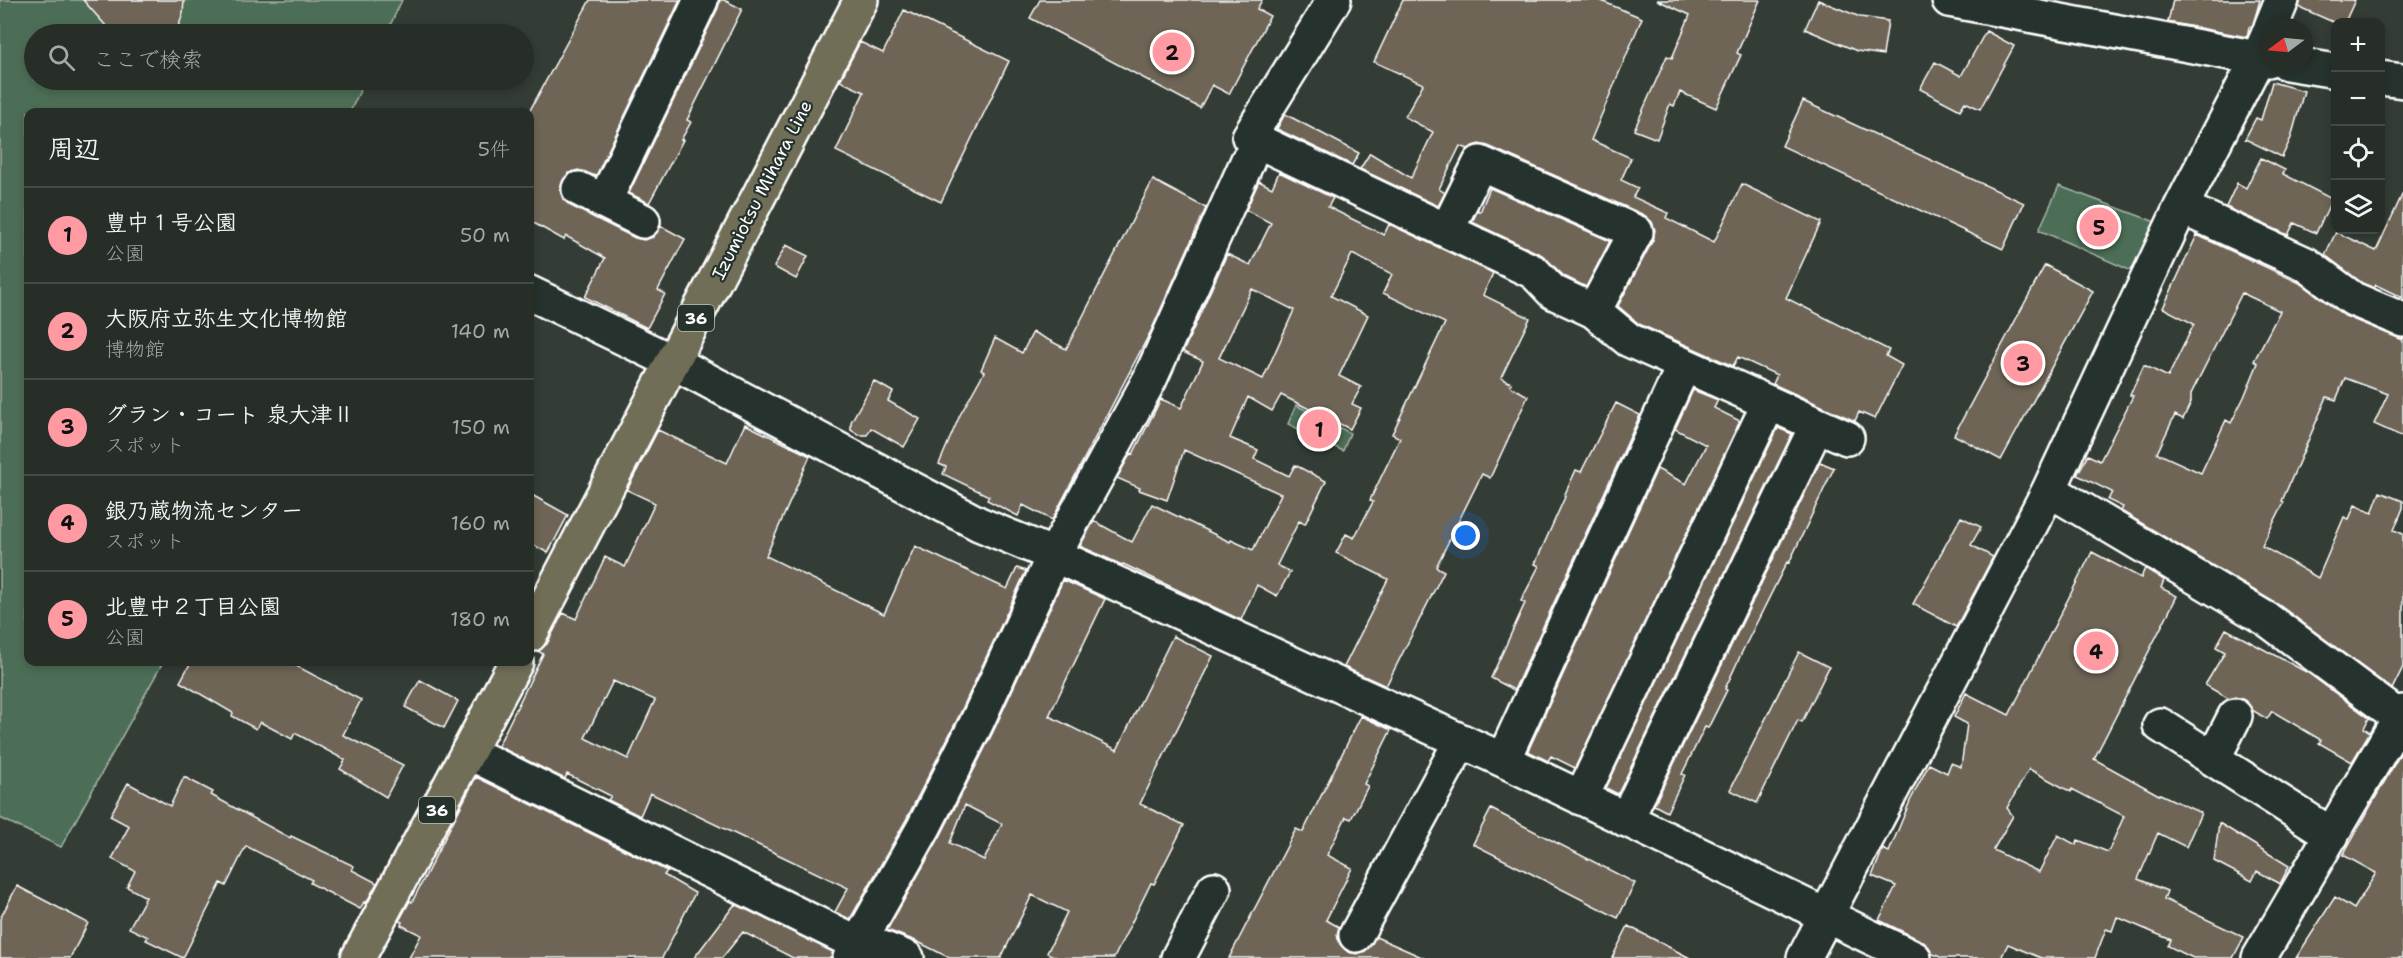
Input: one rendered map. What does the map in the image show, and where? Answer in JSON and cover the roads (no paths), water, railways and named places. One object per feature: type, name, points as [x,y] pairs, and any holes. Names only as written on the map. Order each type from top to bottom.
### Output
[{"type":"main road","name":"Izumiotsu Mihara Line","points":[[534,627],[861,0]]},
{"type":"main road","name":"36","points":[[358,958],[514,666]]},
{"type":"street","points":[[643,221],[591,196],[670,94],[702,0]]},
{"type":"street","points":[[1334,0],[1249,136],[1534,272],[1553,292],[1594,311],[1629,340],[1847,438]]},
{"type":"street","points":[[1949,0],[2259,52]]},
{"type":"street","points":[[2275,18],[2283,0]]},
{"type":"street","points":[[2313,65],[2331,70]]},
{"type":"street","points":[[1804,958],[2048,492],[2181,207],[2260,72]]},
{"type":"street","points":[[2385,79],[2403,81]]},
{"type":"street","points":[[854,951],[930,817],[1054,555],[1150,379],[1248,160]]},
{"type":"street","points":[[1448,230],[1480,163],[1636,232],[1594,311]]},
{"type":"street","points":[[2181,207],[2306,264],[2353,299],[2403,320]]},
{"type":"street","points":[[534,295],[673,362],[979,524],[1054,555],[1503,760],[1914,958]]},
{"type":"street","points":[[1503,760],[1684,365]]},
{"type":"street","points":[[1581,798],[1769,403]]},
{"type":"street","points":[[1626,820],[1817,425]]},
{"type":"street","points":[[2048,492],[2058,495],[2268,620],[2402,717],[2259,958]]},
{"type":"street","points":[[2213,759],[2235,716]]},
{"type":"street","points":[[2160,725],[2332,835]]},
{"type":"street","points":[[1356,936],[1461,741]]},
{"type":"street","points":[[468,752],[854,951],[877,946],[907,958]]},
{"type":"street","points":[[1190,954],[1214,889]]},
{"type":"place","name":"大阪府立弥生文化博物館","points":[[1172,52]]},
{"type":"place","name":"北豊中２丁目公園","points":[[2099,227]]},
{"type":"place","name":"グラン・コート 泉大津Ⅱ","points":[[2023,363]]},
{"type":"place","name":"豊中１号公園","points":[[1319,429]]},
{"type":"place","name":"銀乃蔵物流センター","points":[[2096,651]]}]
